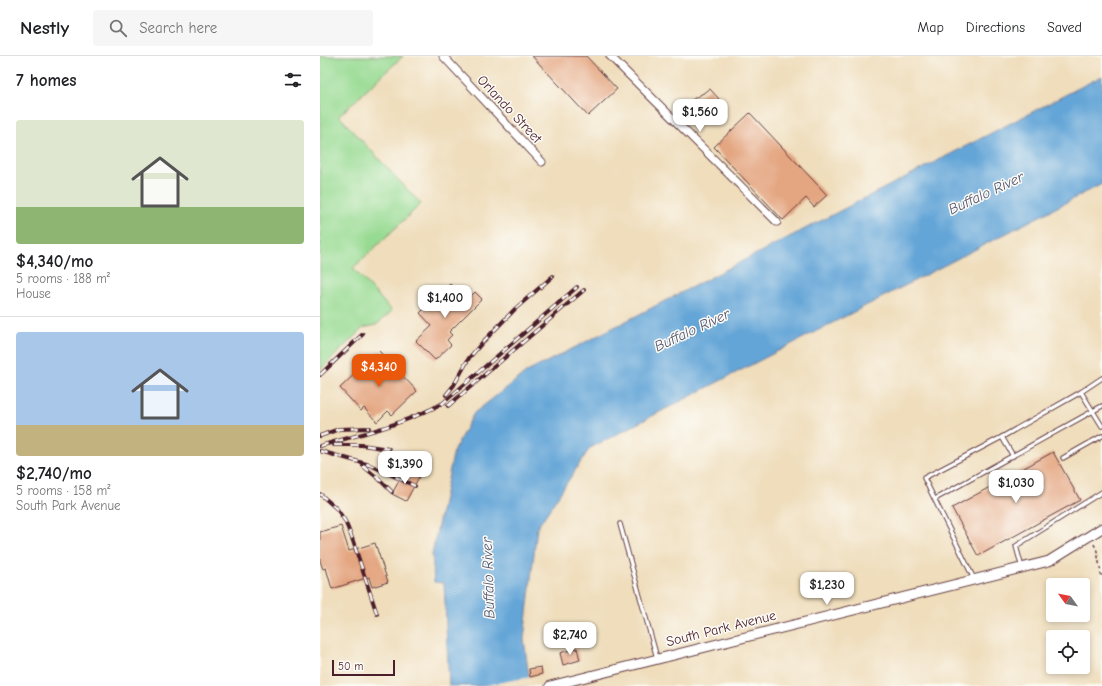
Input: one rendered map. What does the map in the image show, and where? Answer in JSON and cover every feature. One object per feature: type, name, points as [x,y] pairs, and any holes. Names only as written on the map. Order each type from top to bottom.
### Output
[{"type":"street","name":"Orlando Street","points":[[443,56],[542,162]]},
{"type":"street","points":[[610,56],[777,222]]},
{"type":"street","name":"South Park Avenue","points":[[551,686],[1022,569],[1054,559],[1102,528]]},
{"type":"lane","points":[[974,580],[924,478],[1002,437],[1081,392],[1102,378]]},
{"type":"lane","points":[[1081,392],[1102,426]]},
{"type":"lane","points":[[935,500],[1102,406]]},
{"type":"lane","points":[[1063,458],[1102,436]]},
{"type":"lane","points":[[1002,437],[1014,456]]},
{"type":"lane","points":[[1022,569],[1016,546],[1102,492]]},
{"type":"lane","points":[[620,524],[657,659]]},
{"type":"path","points":[[1091,535],[1097,551],[1102,579]]},
{"type":"green space","points":[[320,56],[403,56],[339,116],[421,204],[353,268],[392,311],[376,325],[363,328],[320,370]]},
{"type":"water","name":"Buffalo River","points":[[1102,76],[1102,184],[590,448],[537,528],[524,639],[530,686],[449,686],[444,583],[434,582],[432,554],[454,450],[474,413],[527,372]]},
{"type":"pier","points":[[531,677],[532,686],[481,686]]},
{"type":"building","points":[[532,56],[586,56],[617,89],[588,116]]},
{"type":"building","points":[[710,89],[719,99],[684,119],[675,110]]},
{"type":"building","points":[[750,113],[827,195],[814,207],[806,198],[783,220],[714,147]]},
{"type":"building","points":[[450,284],[466,301],[475,292],[482,299],[449,332],[452,335],[447,340],[451,345],[435,360],[416,341],[432,326],[420,313]]},
{"type":"building","points":[[379,351],[417,391],[392,415],[388,411],[377,422],[364,408],[361,411],[340,388]]},
{"type":"building","points":[[1053,452],[1080,500],[978,556],[952,508]]},
{"type":"building","points":[[405,469],[419,477],[406,501],[392,494]]},
{"type":"building","points":[[341,526],[349,551],[375,543],[388,582],[372,587],[369,577],[332,589],[326,568],[323,569],[320,561],[320,532]]},
{"type":"building","points":[[577,648],[580,660],[563,665],[560,653]]},
{"type":"building","points":[[541,667],[542,674],[530,677],[529,669]]},
{"type":"railway","points":[[446,395],[454,385],[469,358],[481,344],[515,309],[553,276]]},
{"type":"railway","points":[[320,446],[398,423],[443,403],[577,287]]},
{"type":"railway","points":[[448,406],[584,290]]},
{"type":"railway","points":[[320,375],[363,334]]},
{"type":"railway","points":[[320,436],[339,429],[369,428]]},
{"type":"railway","points":[[334,445],[362,445],[389,449]]},
{"type":"railway","points":[[320,451],[370,465],[415,486]]},
{"type":"railway","points":[[363,466],[392,492]]},
{"type":"railway","points":[[320,494],[337,509],[345,521],[377,614]]}]
